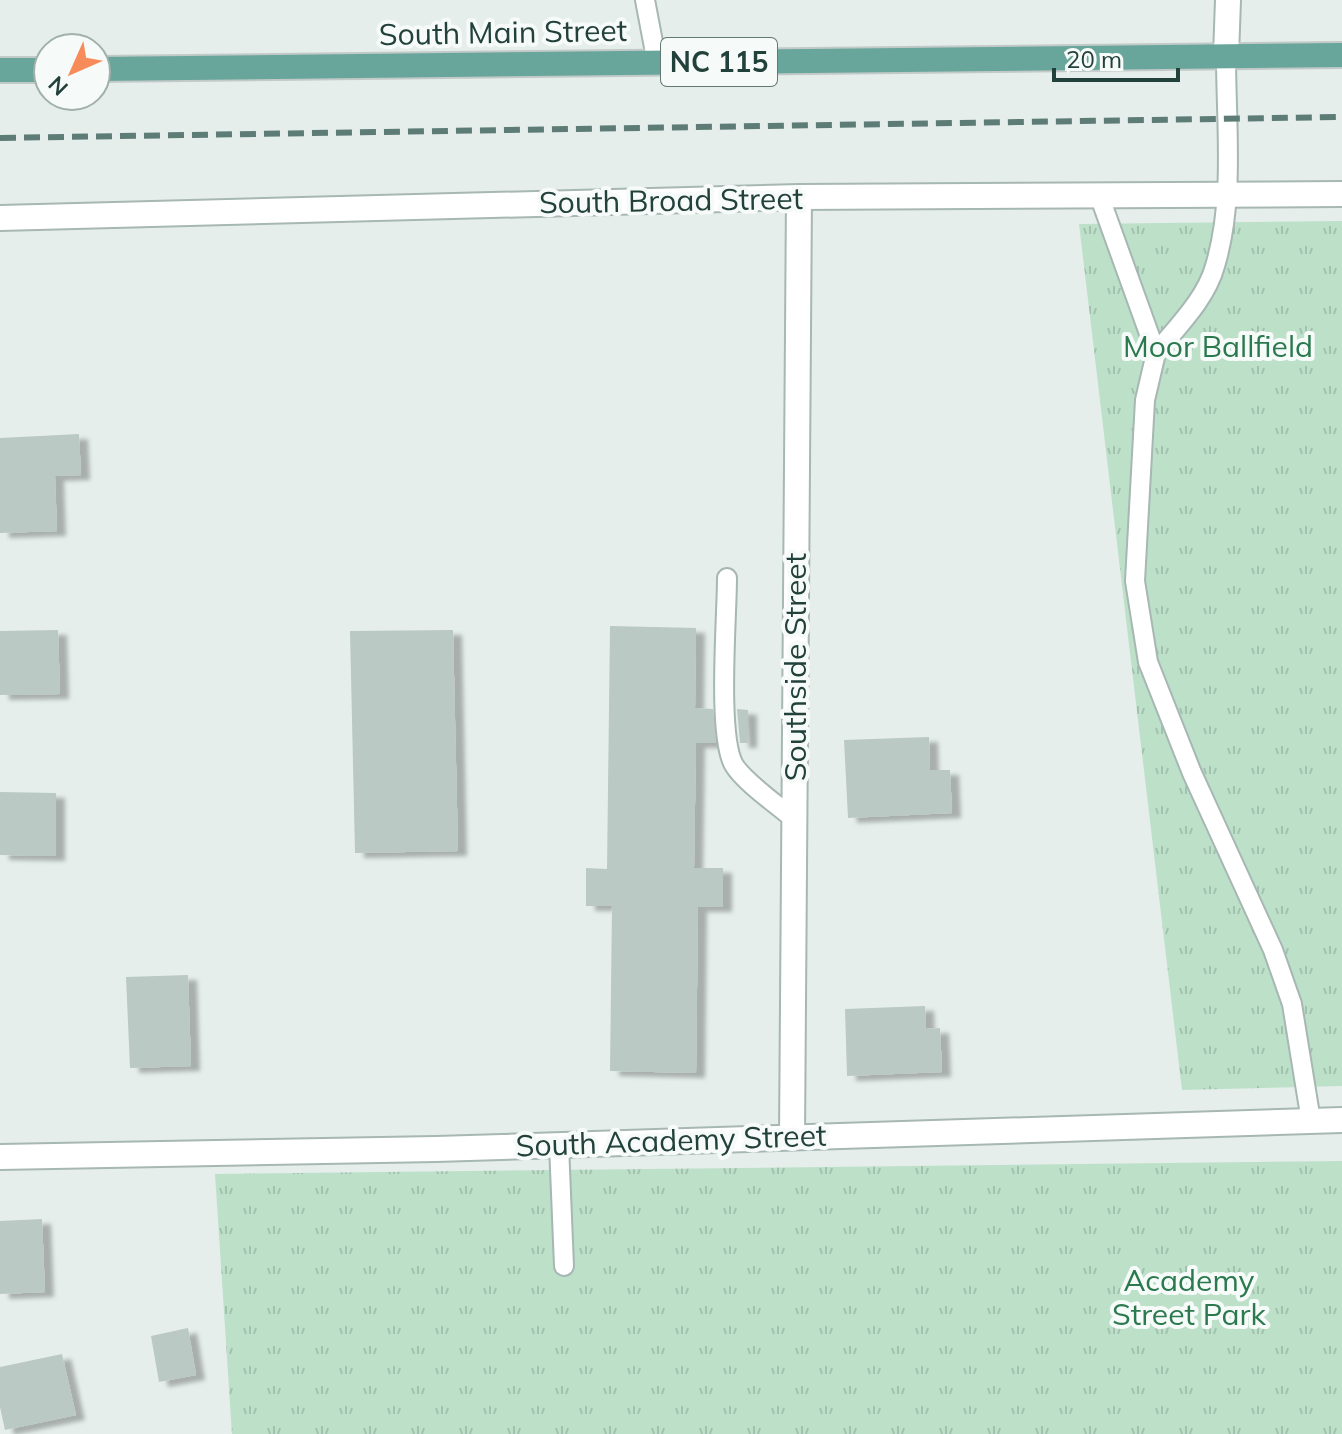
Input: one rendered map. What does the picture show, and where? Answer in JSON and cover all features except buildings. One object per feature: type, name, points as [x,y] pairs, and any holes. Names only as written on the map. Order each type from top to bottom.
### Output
[{"type":"main road","name":"South Main Street","points":[[112,69],[1342,55]]},
{"type":"main road","points":[[0,70],[32,70]]},
{"type":"street","points":[[1226,56],[1228,0]]},
{"type":"street","name":"South Broad Street","points":[[0,218],[799,197],[1342,194]]},
{"type":"street","name":"Southside Street","points":[[792,1137],[799,197]]},
{"type":"street","name":"South Academy Street","points":[[0,1157],[559,1145],[1342,1120]]},
{"type":"lane","points":[[645,0],[657,63]]},
{"type":"lane","points":[[1226,56],[1226,194],[1215,267],[1199,300],[1156,353],[1145,400],[1135,581],[1148,662],[1192,773],[1273,950],[1292,1004],[1311,1121]]},
{"type":"lane","points":[[1099,195],[1156,353]]},
{"type":"lane","points":[[727,578],[726,709],[734,766],[795,820]]},
{"type":"lane","points":[[559,1145],[564,1266]]},
{"type":"green space","name":"Moor Ballfield","points":[[1342,221],[1342,1086],[1182,1090],[1079,224]]},
{"type":"green space","name":"Academy Street Park","points":[[1342,1161],[1342,1434],[232,1434],[215,1174]]},
{"type":"railway","points":[[0,138],[1342,117]]}]
